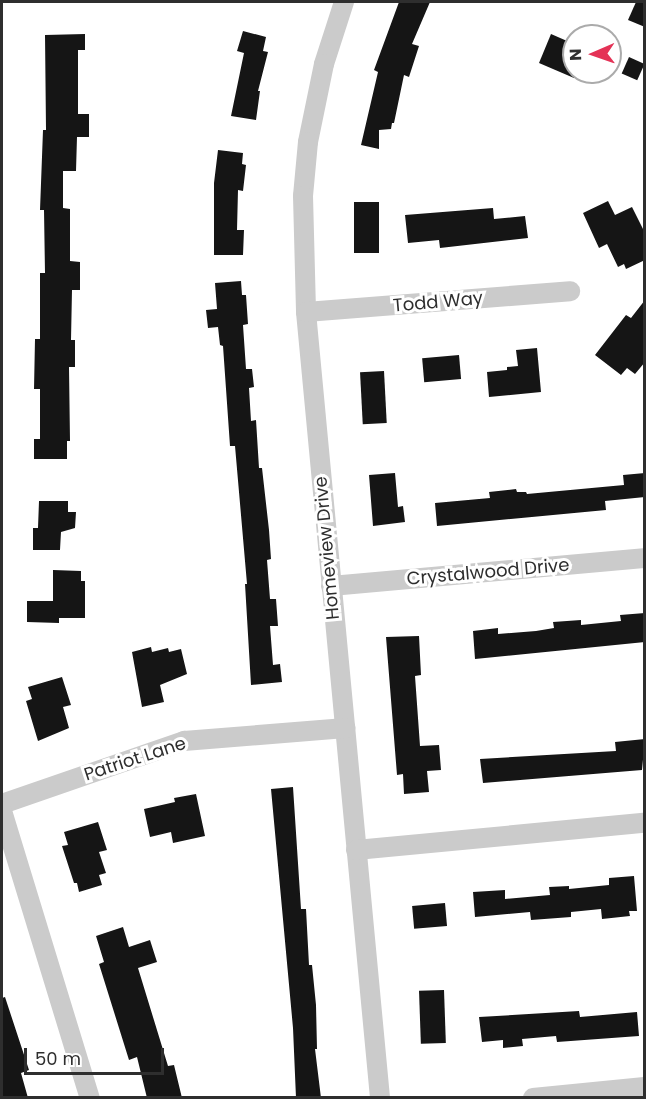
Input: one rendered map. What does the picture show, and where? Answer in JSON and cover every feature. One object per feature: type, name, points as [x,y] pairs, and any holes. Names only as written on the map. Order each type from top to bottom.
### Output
[{"type":"street","name":"Homeview Drive","points":[[344,2],[324,64],[308,142],[303,196],[306,312],[380,1098]]},
{"type":"street","name":"Todd Way","points":[[306,312],[570,291]]},
{"type":"street","name":"Crystalwood Drive","points":[[331,586],[645,558]]},
{"type":"street","name":"Patriot Lane","points":[[2,804],[184,741],[345,728]]},
{"type":"street","points":[[2,811],[90,1098]]},
{"type":"street","points":[[356,850],[645,823]]},
{"type":"street","points":[[533,1098],[645,1087]]},
{"type":"building","points":[[399,2],[430,2],[412,44],[419,46],[409,77],[404,75],[394,123],[391,129],[379,130],[379,149],[361,145],[378,72],[374,70]]},
{"type":"building","points":[[636,2],[645,2],[645,27],[628,20]]},
{"type":"building","points":[[243,31],[266,37],[263,51],[268,52],[258,91],[260,91],[256,120],[231,116],[244,53],[237,51]]},
{"type":"building","points":[[85,34],[85,50],[78,50],[78,114],[89,114],[89,137],[77,137],[76,171],[63,171],[63,208],[70,209],[70,261],[80,262],[80,290],[72,290],[71,340],[75,340],[75,367],[69,367],[70,441],[67,441],[67,459],[34,459],[34,439],[40,439],[40,389],[34,389],[35,339],[40,339],[40,273],[45,273],[44,210],[40,210],[43,130],[46,130],[45,35]]},
{"type":"building","points":[[551,34],[562,39],[562,73],[539,63]]},
{"type":"building","points":[[629,57],[644,64],[637,80],[622,73]]},
{"type":"building","points":[[218,150],[243,153],[242,164],[246,165],[243,191],[238,190],[237,230],[244,230],[243,255],[214,255],[214,183]]},
{"type":"building","points":[[608,201],[615,215],[632,207],[645,233],[645,260],[626,269],[624,264],[618,267],[607,244],[599,248],[583,213]]},
{"type":"building","points":[[354,202],[379,202],[379,253],[354,253]]},
{"type":"building","points":[[493,208],[494,219],[525,216],[528,238],[440,248],[439,240],[408,243],[405,215]]},
{"type":"building","points":[[241,281],[242,295],[246,295],[248,324],[243,325],[246,369],[252,369],[254,387],[249,388],[251,421],[256,420],[259,468],[262,468],[269,530],[271,559],[267,560],[270,599],[276,599],[278,626],[270,626],[273,665],[280,664],[282,682],[251,685],[245,584],[247,584],[235,446],[230,446],[223,346],[220,345],[218,327],[208,328],[206,310],[217,309],[215,283]]},
{"type":"building","points":[[645,300],[645,362],[635,374],[627,368],[621,375],[595,355],[626,315],[631,318]]},
{"type":"building","points":[[537,348],[541,392],[489,397],[487,372],[507,370],[507,367],[518,366],[516,350]]},
{"type":"building","points":[[459,355],[461,379],[424,382],[422,358]]},
{"type":"building","points":[[384,371],[387,423],[363,424],[360,372]]},
{"type":"building","points":[[395,473],[398,507],[403,506],[405,522],[373,526],[369,475]]},
{"type":"building","points":[[645,473],[645,497],[605,501],[606,510],[437,526],[435,503],[490,498],[489,492],[516,489],[517,492],[527,494],[624,485],[623,475]]},
{"type":"building","points":[[39,501],[68,501],[68,512],[76,512],[75,528],[61,532],[60,550],[33,550],[33,528],[38,528]]},
{"type":"building","points":[[53,570],[81,571],[81,581],[85,581],[85,618],[59,618],[59,623],[27,622],[27,601],[53,601]]},
{"type":"building","points":[[645,613],[645,642],[475,659],[473,631],[498,628],[498,634],[536,631],[554,628],[553,622],[581,620],[581,625],[621,621],[620,615]]},
{"type":"building","points":[[419,636],[421,675],[415,676],[420,746],[439,745],[441,770],[427,771],[429,792],[404,794],[403,774],[397,775],[386,637]]},
{"type":"building","points":[[151,647],[152,652],[168,648],[169,652],[181,649],[187,674],[160,685],[164,702],[142,707],[132,652]]},
{"type":"building","points":[[62,677],[71,705],[63,707],[69,728],[38,741],[26,701],[32,699],[28,687]]},
{"type":"building","points":[[645,739],[642,770],[483,783],[480,759],[616,751],[615,742]]},
{"type":"building","points":[[293,787],[301,909],[306,909],[309,965],[312,965],[316,1005],[317,1049],[315,1049],[321,1098],[296,1098],[293,1028],[271,789]]},
{"type":"building","points":[[196,794],[205,836],[173,843],[171,832],[150,837],[144,809],[175,802],[174,798]]},
{"type":"building","points":[[98,822],[107,850],[99,852],[106,873],[99,875],[102,885],[79,892],[62,846],[68,845],[64,832]]},
{"type":"building","points":[[634,876],[637,911],[629,911],[630,916],[602,919],[601,909],[571,912],[571,917],[531,920],[530,912],[475,917],[473,892],[505,890],[505,899],[550,895],[549,887],[569,886],[569,889],[609,885],[609,878]]},
{"type":"building","points":[[445,903],[447,926],[414,929],[412,906]]},
{"type":"building","points":[[123,927],[129,947],[150,940],[157,962],[138,968],[168,1066],[174,1065],[182,1098],[147,1098],[137,1057],[129,1060],[99,964],[104,962],[96,936]]},
{"type":"building","points":[[444,990],[446,1043],[421,1044],[419,991]]},
{"type":"building","points":[[5,997],[29,1070],[21,1073],[28,1098],[2,1098],[2,998]]},
{"type":"building","points":[[579,1011],[580,1017],[637,1012],[639,1036],[557,1042],[556,1036],[522,1039],[523,1046],[503,1048],[503,1040],[482,1042],[479,1017]]}]
